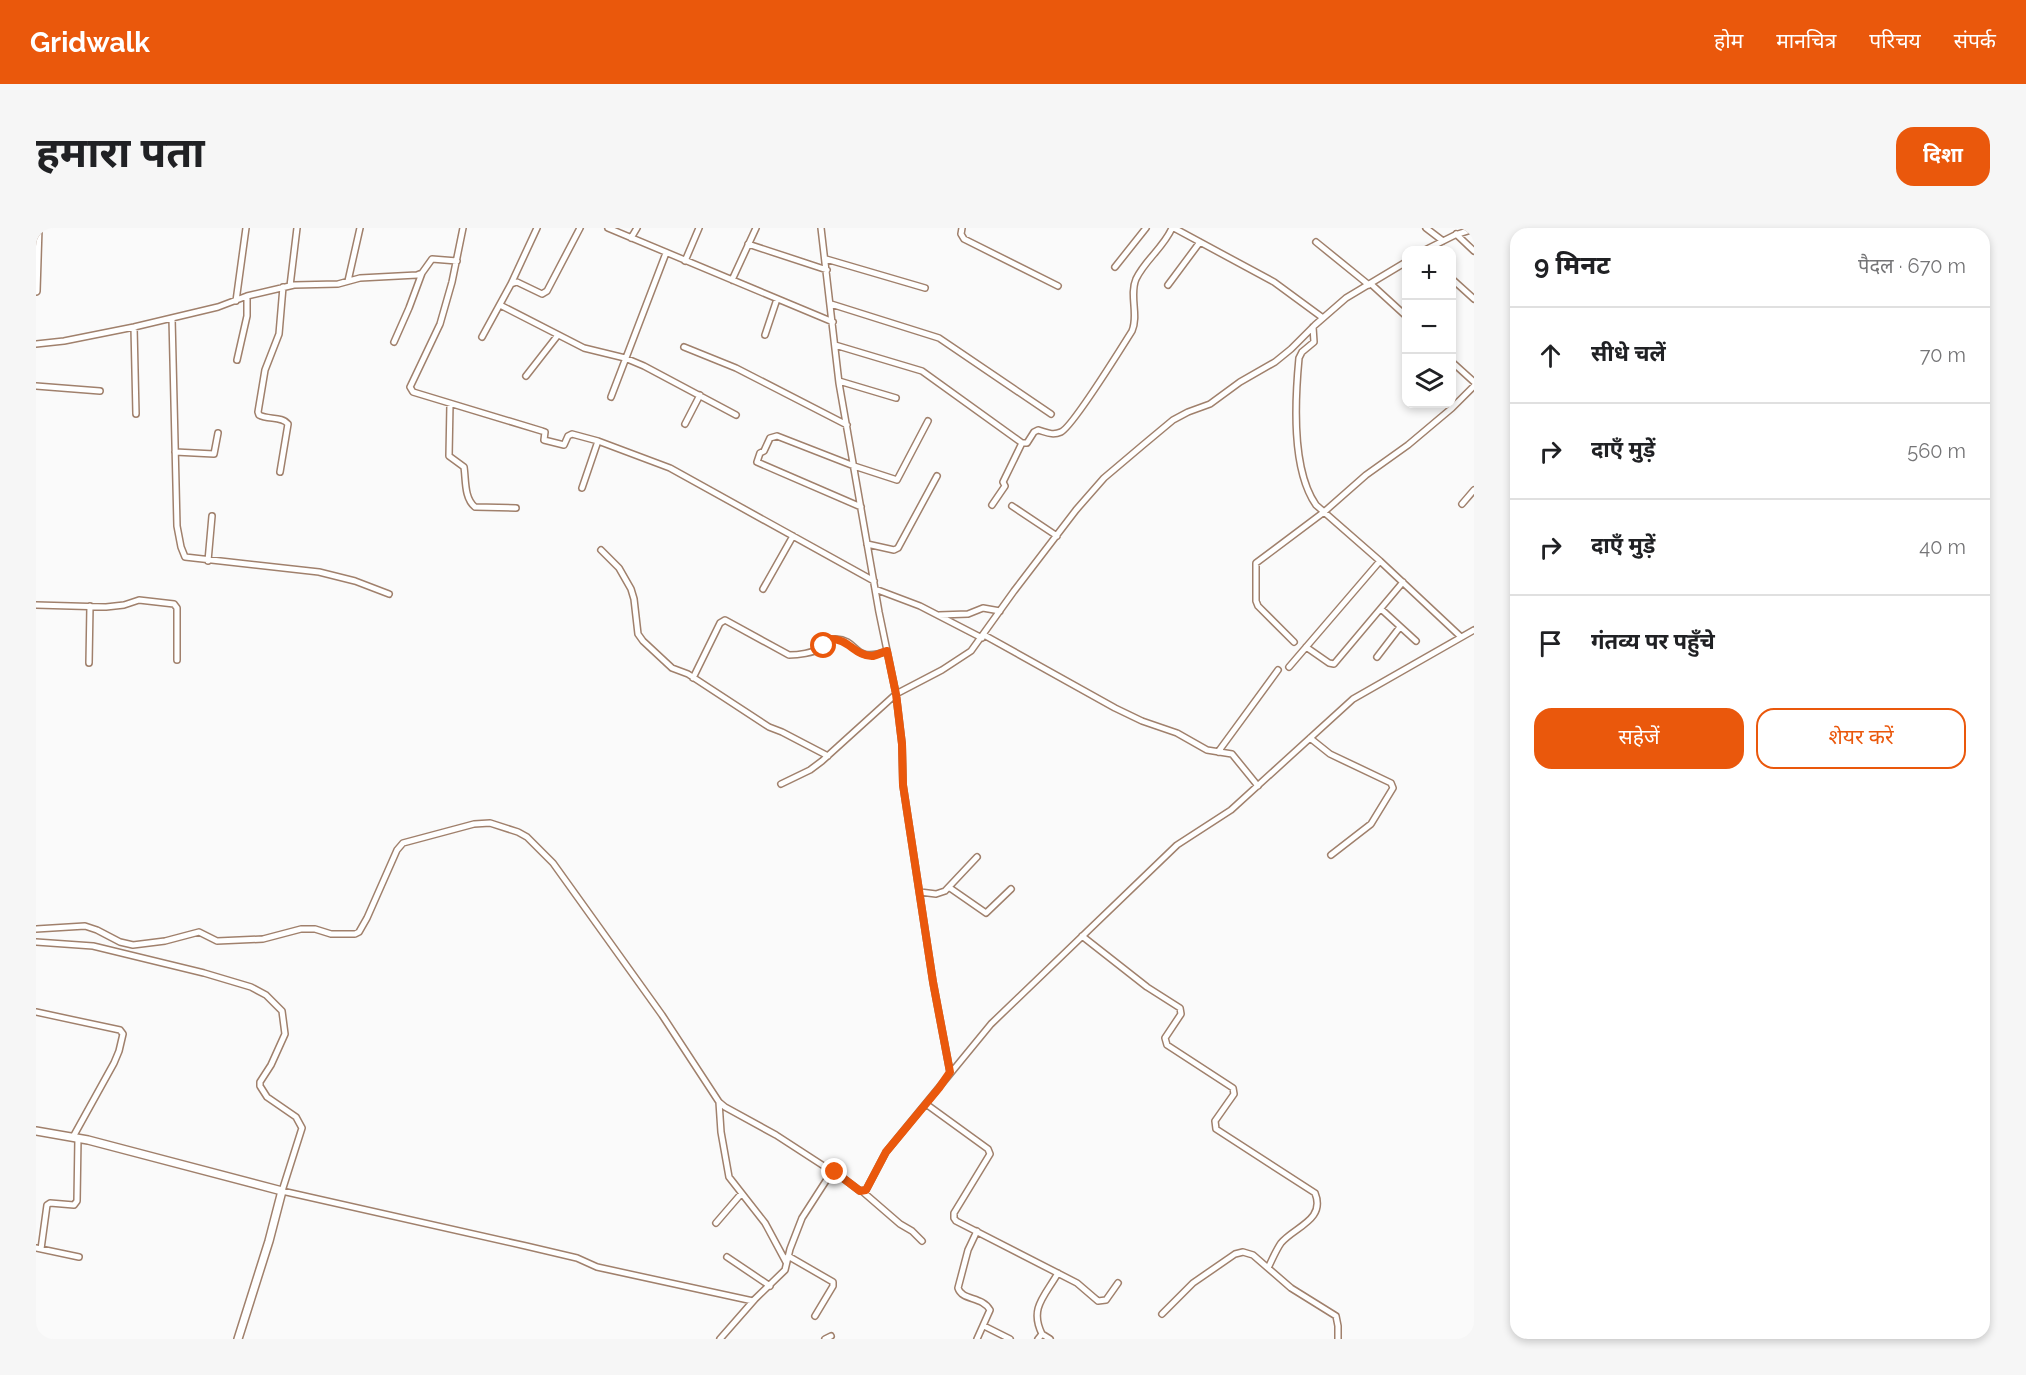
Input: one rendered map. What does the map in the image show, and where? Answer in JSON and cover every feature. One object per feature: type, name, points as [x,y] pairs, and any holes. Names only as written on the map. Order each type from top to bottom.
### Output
[{"type":"street","points":[[236,301],[246,228]]},
{"type":"street","points":[[280,472],[288,424],[284,420],[262,417],[258,412],[265,370],[279,334],[297,228]]},
{"type":"street","points":[[348,281],[360,228]]},
{"type":"street","points":[[463,228],[457,261],[440,324],[410,387],[413,392],[545,432],[544,440],[564,445],[570,434],[598,441],[670,468],[874,581]]},
{"type":"street","points":[[482,337],[511,284],[537,228]]},
{"type":"street","points":[[511,284],[517,282],[542,294],[545,293],[552,284],[580,228]]},
{"type":"street","points":[[609,228],[833,322]]},
{"type":"street","points":[[631,238],[637,228]]},
{"type":"street","points":[[685,261],[699,228]]},
{"type":"street","points":[[732,280],[756,228]]},
{"type":"street","points":[[821,228],[839,381],[875,589],[896,694],[902,744],[903,785],[933,982],[950,1072]]},
{"type":"street","points":[[962,228],[961,234],[964,239],[1058,286]]},
{"type":"street","points":[[1115,267],[1146,228]]},
{"type":"street","points":[[835,345],[922,371],[1022,443],[1027,443],[1038,430],[1049,434],[1061,432],[1075,417],[1132,331],[1135,323],[1134,288],[1137,278],[1173,228],[1274,282],[1323,318]]},
{"type":"street","points":[[1187,235],[1192,228]]},
{"type":"street","points":[[1426,228],[1443,240]]},
{"type":"street","points":[[1432,246],[1456,234],[1474,229]]},
{"type":"street","points":[[36,291],[37,230]]},
{"type":"street","points":[[1456,234],[1474,251]]},
{"type":"street","points":[[1168,285],[1200,242]]},
{"type":"street","points":[[1316,242],[1402,312]]},
{"type":"street","points":[[748,244],[827,270]]},
{"type":"street","points":[[611,397],[666,253]]},
{"type":"street","points":[[394,342],[422,273],[432,259],[457,261]]},
{"type":"street","points":[[826,259],[925,288]]},
{"type":"street","points":[[781,784],[810,770],[828,756],[896,694],[971,651],[1076,510],[1104,478],[1143,445],[1173,420],[1210,404],[1240,382],[1275,362],[1346,298],[1402,265]]},
{"type":"street","points":[[36,344],[64,341],[134,327],[287,286],[338,284],[360,278],[422,273]]},
{"type":"street","points":[[1456,283],[1474,299]]},
{"type":"street","points":[[237,360],[247,316],[247,296]]},
{"type":"street","points":[[765,335],[777,299]]},
{"type":"street","points":[[831,304],[939,338],[1051,414]]},
{"type":"street","points":[[500,305],[595,352],[625,358],[736,415]]},
{"type":"street","points":[[172,318],[177,526],[184,555],[188,559],[328,574],[389,594]]},
{"type":"street","points":[[134,327],[136,414]]},
{"type":"street","points":[[1312,327],[1314,342],[1302,352],[1299,358],[1296,421],[1303,472],[1314,503],[1461,637]]},
{"type":"street","points":[[526,376],[558,335]]},
{"type":"street","points":[[684,346],[736,368],[847,425]]},
{"type":"street","points":[[1294,642],[1258,606],[1256,562],[1324,512],[1366,475],[1408,445],[1445,414],[1474,384],[1456,366]]},
{"type":"street","points":[[839,381],[896,398]]},
{"type":"street","points":[[36,386],[100,391]]},
{"type":"street","points":[[685,424],[700,395]]},
{"type":"street","points":[[450,404],[449,456],[464,467],[468,498],[471,504],[475,507],[516,507]]},
{"type":"street","points":[[861,507],[756,460],[771,438],[777,436],[897,480],[928,422]]},
{"type":"street","points":[[175,452],[214,454],[218,434]]},
{"type":"street","points":[[582,488],[598,441]]},
{"type":"street","points":[[992,505],[1005,486],[1003,482],[1022,443]]},
{"type":"street","points":[[867,544],[894,550],[898,548],[937,476]]},
{"type":"street","points":[[1462,504],[1474,490]]},
{"type":"street","points":[[1012,506],[1057,536]]},
{"type":"street","points":[[208,561],[212,516]]},
{"type":"street","points":[[763,589],[793,536]]},
{"type":"street","points":[[601,550],[619,568],[631,589],[640,638],[672,668],[693,678],[769,727],[828,756]]},
{"type":"street","points":[[1289,667],[1380,561]]},
{"type":"street","points":[[1306,647],[1334,664],[1403,582]]},
{"type":"street","points":[[875,589],[905,600],[983,637],[1142,721],[1177,733],[1207,750],[1232,754],[1258,786]]},
{"type":"street","points":[[36,605],[118,606],[139,600],[174,604],[177,608],[177,660]]},
{"type":"street","points":[[89,663],[90,606]]},
{"type":"street","points":[[938,616],[968,614],[983,608],[1000,611]]},
{"type":"street","points":[[1381,609],[1416,641]]},
{"type":"street","points":[[693,678],[720,623],[725,620],[789,655],[820,648],[834,639],[842,640],[874,656],[887,651]]},
{"type":"street","points":[[1377,657],[1400,627]]},
{"type":"street","points":[[863,1192],[886,1152],[991,1024],[1178,845],[1231,810],[1353,699],[1474,630]]},
{"type":"street","points":[[1218,752],[1278,670]]},
{"type":"street","points":[[1310,738],[1330,754],[1391,783],[1394,788],[1371,824],[1331,855]]},
{"type":"street","points":[[36,929],[91,928],[120,942],[133,945],[165,941],[199,932],[217,941],[263,939],[301,929],[315,929],[331,934],[355,934],[359,932],[367,918],[397,850],[403,843],[486,822],[508,827],[527,837],[553,862],[662,1015],[719,1102],[791,1144],[863,1192],[922,1241]]},
{"type":"street","points":[[920,892],[936,894],[950,888],[977,857]]},
{"type":"street","points":[[950,888],[986,913],[1011,889]]},
{"type":"street","points":[[1082,936],[1147,987],[1180,1008],[1181,1014],[1166,1038],[1167,1045],[1233,1088],[1234,1094],[1215,1121],[1216,1129],[1315,1193],[1317,1202],[1314,1216],[1283,1241],[1268,1268]]},
{"type":"street","points":[[36,942],[84,944],[204,974],[250,987],[266,995],[282,1011],[285,1034],[271,1065],[261,1079],[260,1086],[267,1097],[296,1117],[302,1128],[237,1339]]},
{"type":"street","points":[[36,1012],[120,1030],[123,1034],[120,1051],[76,1138],[77,1201],[74,1205],[50,1203],[47,1205],[39,1249],[80,1257]]},
{"type":"street","points":[[719,1102],[720,1132],[727,1172],[731,1181],[765,1223],[787,1263]]},
{"type":"street","points":[[926,1104],[989,1152],[989,1158],[954,1212],[956,1221],[1077,1283],[1098,1301],[1106,1300],[1118,1283]]},
{"type":"street","points":[[36,1131],[76,1138],[282,1191],[566,1256],[597,1267],[753,1300]]},
{"type":"street","points":[[720,1339],[753,1300],[785,1270],[802,1218],[833,1172]]},
{"type":"street","points":[[716,1223],[741,1194]]},
{"type":"street","points":[[977,1231],[970,1246],[958,1288],[962,1294],[984,1302],[989,1307],[990,1314],[977,1339]]},
{"type":"street","points":[[1162,1314],[1192,1283],[1235,1254],[1243,1252],[1250,1253],[1291,1288],[1336,1316],[1338,1339]]},
{"type":"street","points":[[788,1256],[833,1282],[833,1286],[815,1316]]},
{"type":"street","points":[[728,1257],[770,1286]]},
{"type":"street","points":[[1050,1339],[1040,1337],[1036,1320],[1038,1308],[1058,1273]]},
{"type":"street","points":[[984,1326],[1010,1339]]},
{"type":"route","points":[[824,646],[830,639],[838,639],[861,653],[874,656],[887,651],[896,694],[902,744],[903,785],[933,982],[950,1072],[886,1152],[866,1190],[860,1191],[835,1172]]}]
